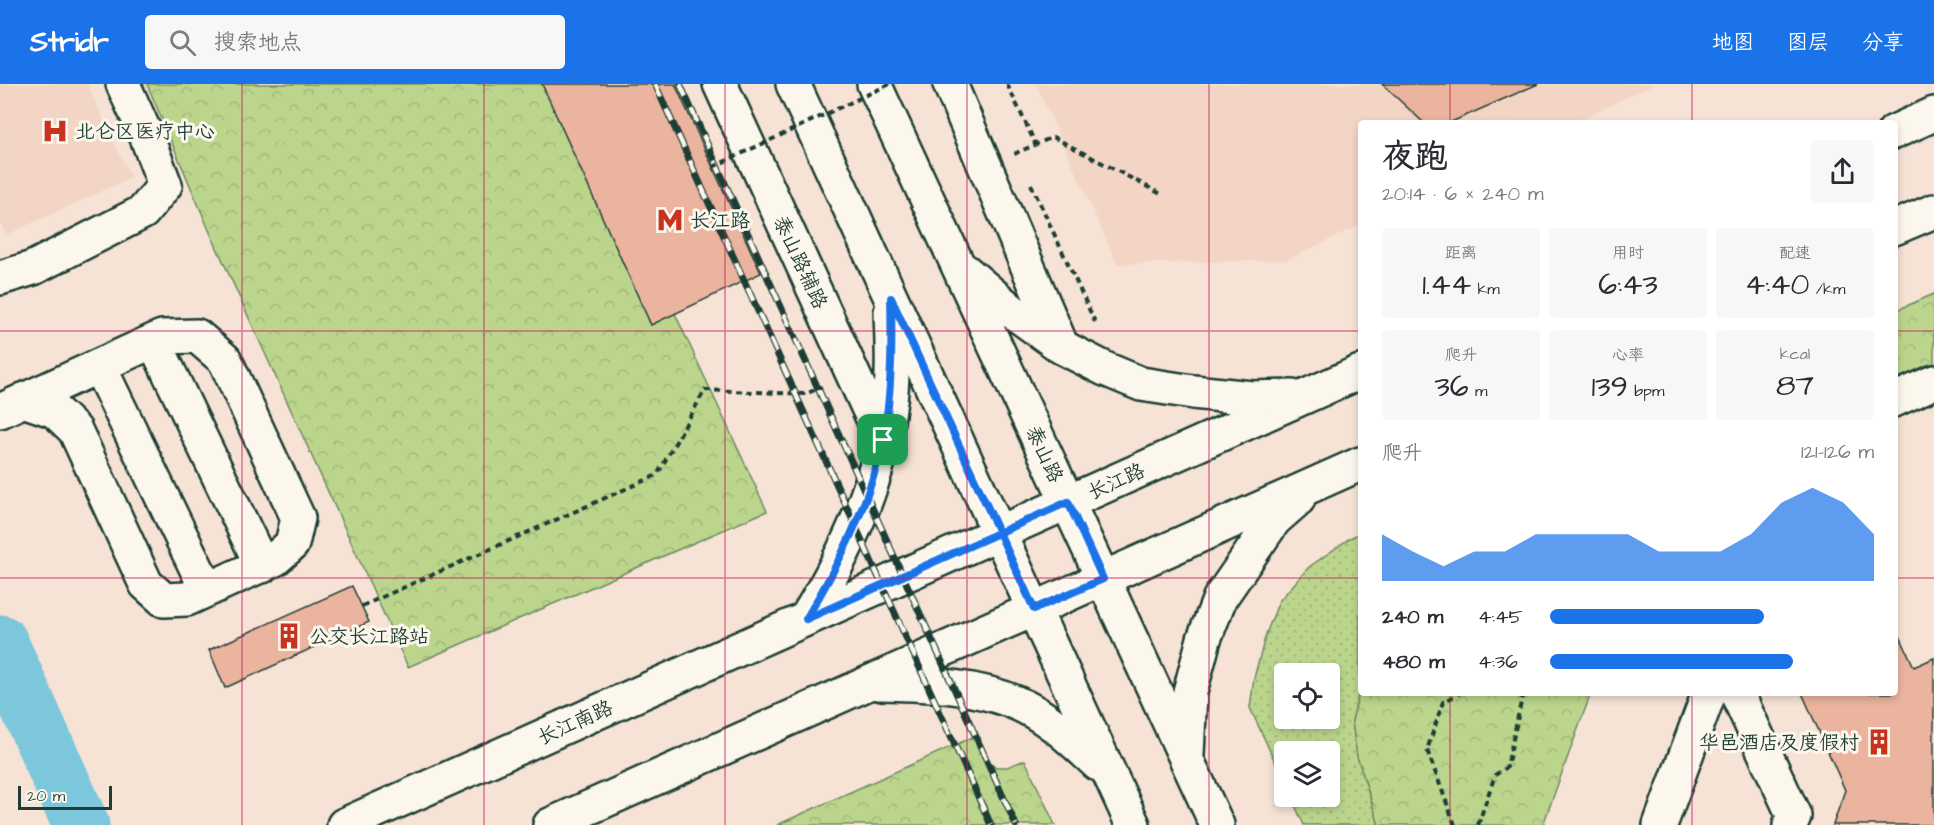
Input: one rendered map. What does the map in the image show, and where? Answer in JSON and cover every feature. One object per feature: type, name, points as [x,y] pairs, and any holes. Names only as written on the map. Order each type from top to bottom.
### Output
[{"type":"main road","points":[[0,278],[33,268],[143,212],[165,185],[123,84]]},
{"type":"main road","name":"泰山路辅路","points":[[720,84],[883,440]]},
{"type":"main road","points":[[793,84],[1133,825]]},
{"type":"main road","name":"泰山路","points":[[874,84],[1217,825]]},
{"type":"main road","points":[[950,84],[1062,347]]},
{"type":"main road","points":[[1898,130],[1934,114]]},
{"type":"main road","points":[[1898,226],[1934,211]]},
{"type":"main road","points":[[958,264],[1012,311],[1062,347],[1141,384],[1252,398],[1306,396]]},
{"type":"main road","points":[[806,619],[826,586],[866,504],[883,440],[889,407],[892,350],[891,298]]},
{"type":"main road","points":[[197,336],[225,360],[298,518],[292,544],[226,580],[164,600],[146,584],[75,430],[55,411],[11,405],[119,358],[197,336]]},
{"type":"main road","points":[[119,358],[226,580]]},
{"type":"main road","points":[[119,358],[226,580]]},
{"type":"main road","name":"长江路","points":[[806,619],[1358,373]]},
{"type":"main road","points":[[1898,398],[1934,382]]},
{"type":"main road","points":[[550,825],[1358,465]]},
{"type":"main road","points":[[1186,759],[1190,692],[1204,639],[1220,598],[1274,520],[1313,485]]},
{"type":"main road","name":"长江南路","points":[[344,825],[806,619]]},
{"type":"main road","points":[[868,683],[924,684],[976,691],[1024,707],[1065,733],[1111,777]]},
{"type":"main road","points":[[1660,825],[1708,696]]},
{"type":"main road","points":[[1738,696],[1794,816],[1790,825]]},
{"type":"path","points":[[712,167],[890,84]]},
{"type":"path","points":[[1007,84],[1036,145]]},
{"type":"path","points":[[1021,163],[1016,153],[1053,137],[1163,195]]},
{"type":"path","points":[[1026,174],[1095,322]]},
{"type":"path","points":[[362,606],[657,475],[705,390],[805,394],[852,374]]},
{"type":"path","points":[[1454,696],[1443,702],[1427,750],[1455,825]]},
{"type":"path","points":[[1478,825],[1495,775],[1507,767],[1522,696]]},
{"type":"shaded area","name":"北仑区医疗中心","points":[[0,84],[87,84],[131,178],[6,235],[0,223]]},
{"type":"shaded area","points":[[1036,84],[1654,84],[1579,120],[1358,120],[1358,226],[1287,260],[1117,264]]},
{"type":"green space","points":[[147,84],[568,84],[767,511],[408,667],[212,237]]},
{"type":"green space","points":[[1934,294],[1934,365],[1898,381],[1898,310]]},
{"type":"green space","points":[[1358,534],[1358,696],[1352,721],[1357,756],[1379,825],[1304,825],[1296,807],[1340,807],[1340,741],[1274,741],[1274,760],[1250,708],[1254,678],[1266,634],[1279,601],[1309,567]]},
{"type":"green space","points":[[1358,696],[1590,696],[1543,825],[1379,825],[1357,756],[1352,721]]},
{"type":"green space","points":[[975,736],[984,756],[996,767],[1007,767],[1025,760],[1055,825],[777,825]]},
{"type":"building","name":"长江路","points":[[542,84],[675,84],[761,273],[651,325]]},
{"type":"building","points":[[1382,84],[1538,84],[1456,120],[1421,120]]},
{"type":"building","name":"公交长江路站","points":[[352,586],[369,622],[225,688],[209,650]]},
{"type":"building","name":"华邑酒店及度假村","points":[[1898,632],[1914,667],[1934,658],[1934,825],[1833,825],[1845,790],[1803,696],[1898,696]]},
{"type":"waterway","points":[[0,643],[81,825]]},
{"type":"railway","points":[[655,84],[991,825]]},
{"type":"railway","points":[[680,84],[1016,825]]},
{"type":"place","name":"北仑区医疗中心","points":[[55,131]]},
{"type":"place","name":"长江路","points":[[670,220]]},
{"type":"place","name":"公交长江路站","points":[[289,636]]},
{"type":"place","name":"华邑酒店及度假村","points":[[1879,742]]},
{"type":"route","points":[[883,440],[866,504],[826,586],[806,619],[999,533],[1068,502],[1103,579],[1034,609],[999,533],[945,413],[891,298],[892,350],[889,407],[883,440]]}]
